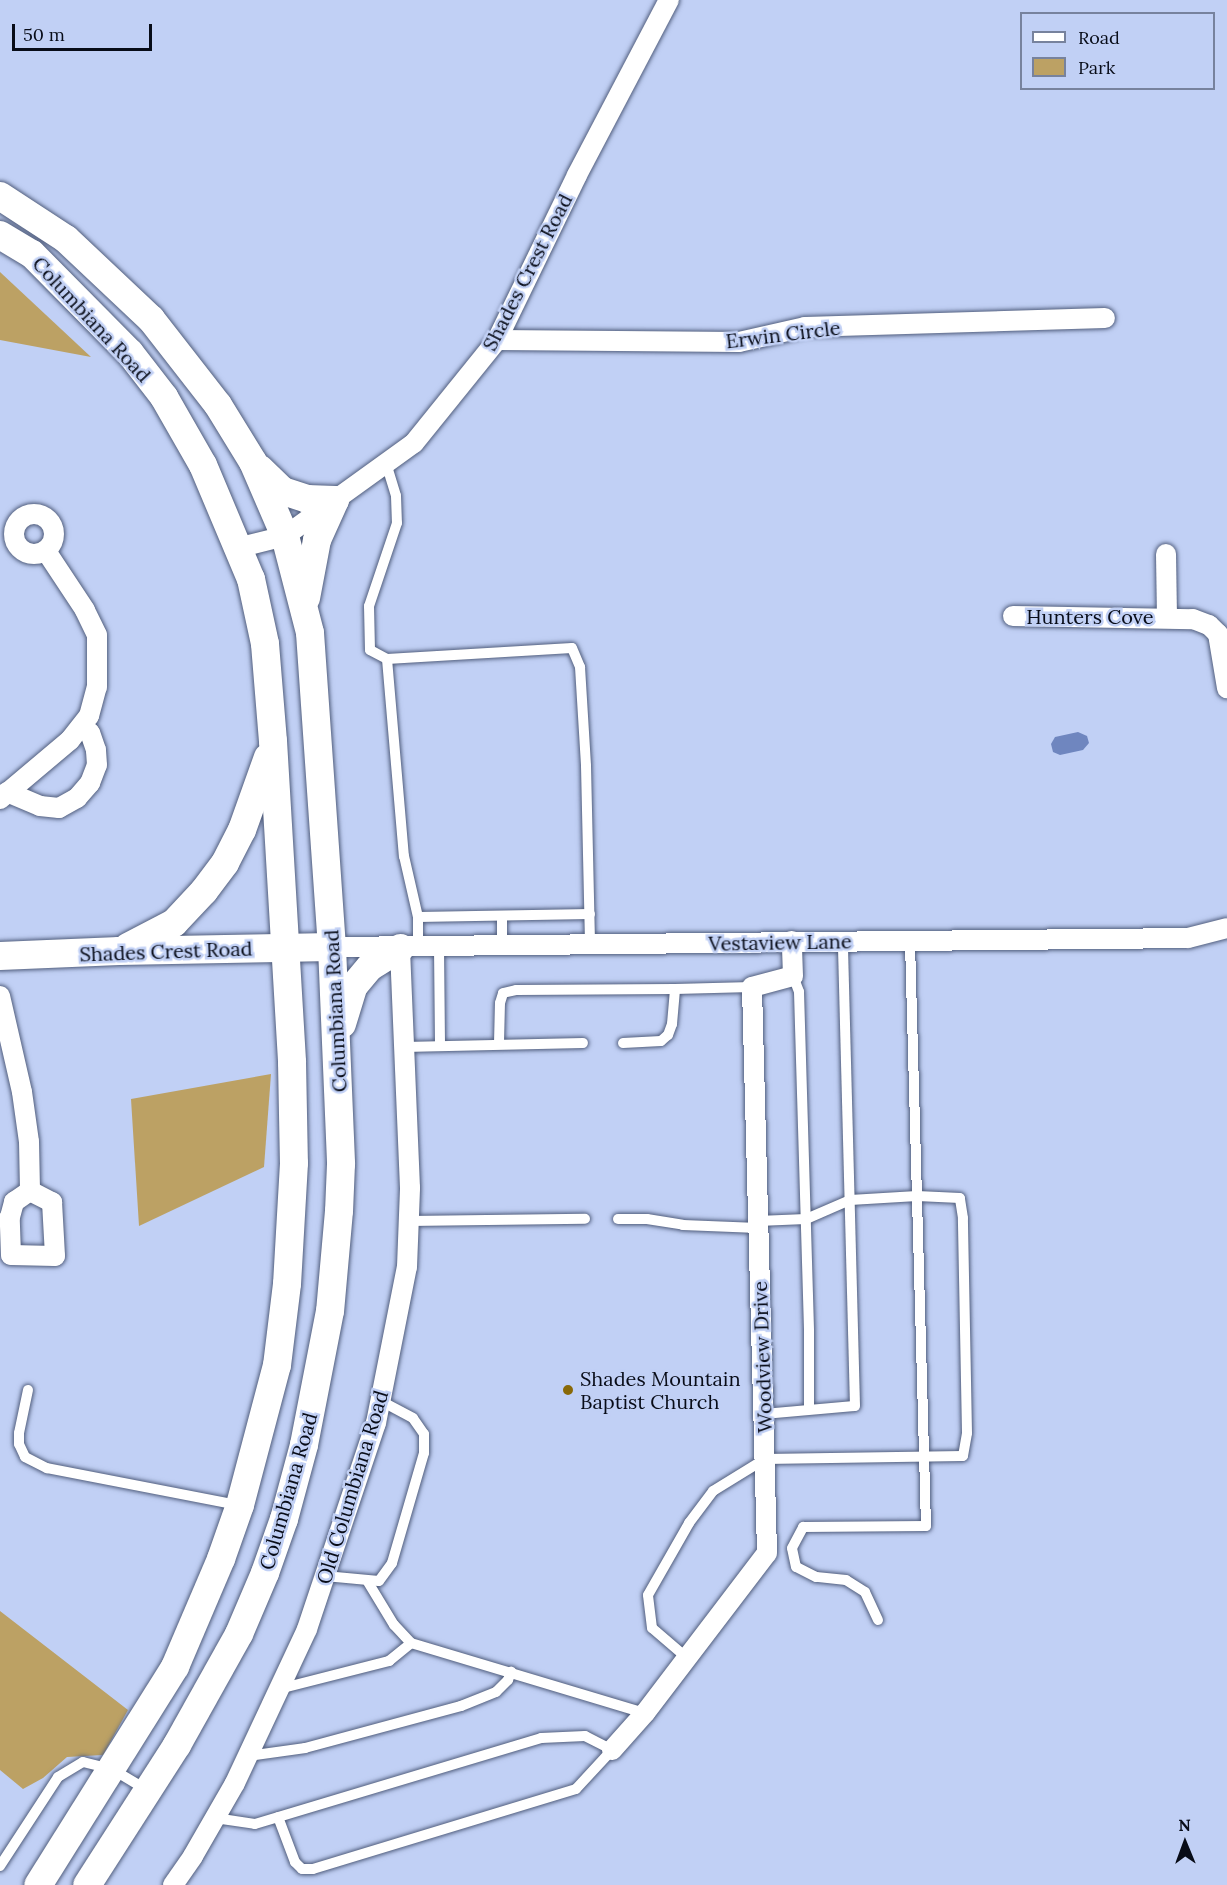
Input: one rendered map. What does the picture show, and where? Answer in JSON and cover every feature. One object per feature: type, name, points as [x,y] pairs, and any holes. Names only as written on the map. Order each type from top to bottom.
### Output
[{"type":"main road","name":"Columbiana Road","points":[[0,196],[66,239],[151,319],[218,405],[254,462],[285,536],[310,633],[337,1041],[341,1164],[330,1311],[307,1433],[284,1519],[240,1634],[212,1685],[87,1885]]},
{"type":"main road","name":"Columbiana Road","points":[[0,235],[32,254],[130,353],[164,397],[203,465],[251,579],[265,644],[273,741],[286,948],[294,1163],[287,1284],[277,1365],[240,1505],[222,1559],[175,1667],[39,1885]]},
{"type":"main road","points":[[254,462],[283,491],[307,499],[335,500],[317,540],[304,609]]},
{"type":"main road","points":[[119,951],[157,934],[174,923],[204,891],[225,863],[242,830],[273,741]]},
{"type":"main road","name":"Shades Crest Road","points":[[0,956],[332,947]]},
{"type":"main road","points":[[337,1041],[353,987],[370,968],[409,948]]},
{"type":"main road","points":[[294,1163],[341,1164]]},
{"type":"main road","points":[[240,1505],[284,1519]]},
{"type":"street","name":"Shades Crest Road","points":[[237,548],[285,536],[414,443],[497,340],[577,175],[605,126],[669,0]]},
{"type":"street","name":"Erwin Circle","points":[[497,340],[739,342],[805,327],[1105,318]]},
{"type":"street","points":[[4,795],[70,740],[90,716],[97,687],[97,635],[85,610],[46,551]]},
{"type":"street","points":[[1166,554],[1167,616]]},
{"type":"street","name":"Hunters Cove","points":[[1013,616],[1167,616],[1193,619],[1209,625],[1218,634],[1227,688]]},
{"type":"street","points":[[4,795],[40,806],[58,808],[77,798],[90,783],[97,765],[90,733],[82,725]]},
{"type":"street","name":"Vestaview Lane","points":[[332,947],[439,948],[792,941],[1188,938],[1227,928]]},
{"type":"street","points":[[752,987],[796,984],[792,941]]},
{"type":"street","name":"Old Columbiana Road","points":[[173,1885],[248,1756],[307,1629],[376,1423],[407,1268],[409,1221],[404,1047],[409,948]]},
{"type":"street","name":"Woodview Drive","points":[[612,1750],[645,1713],[767,1553],[752,987]]},
{"type":"street","points":[[0,996],[22,1092],[29,1142],[30,1191]]},
{"type":"lane","points":[[386,464],[396,496],[397,523],[369,606],[370,650],[387,659],[572,648],[580,667],[586,766],[590,945]]},
{"type":"lane","points":[[387,659],[404,856],[418,918],[409,948]]},
{"type":"lane","points":[[418,918],[590,914]]},
{"type":"lane","points":[[502,916],[502,946]]},
{"type":"lane","points":[[764,1414],[855,1406],[843,941]]},
{"type":"lane","points":[[878,1620],[865,1592],[846,1580],[816,1577],[796,1567],[792,1548],[803,1527],[926,1526],[910,941]]},
{"type":"lane","points":[[439,948],[440,1045]]},
{"type":"lane","points":[[796,984],[806,1218],[809,1409]]},
{"type":"lane","points":[[499,1043],[500,1004],[503,993],[516,990],[752,987]]},
{"type":"lane","points":[[622,1043],[661,1041],[668,1035],[672,1024],[675,989]]},
{"type":"lane","points":[[404,1047],[499,1043],[583,1043]]},
{"type":"lane","points":[[618,1219],[647,1219],[682,1225],[758,1225],[806,1218],[850,1200],[917,1196],[960,1198],[963,1218],[967,1433],[963,1456],[765,1459],[713,1491],[689,1523],[648,1595],[652,1628],[687,1658]]},
{"type":"lane","points":[[409,1221],[585,1219]]},
{"type":"lane","points":[[28,1390],[19,1433],[19,1444],[25,1457],[47,1468],[240,1505]]},
{"type":"lane","points":[[325,1576],[368,1582],[379,1581],[392,1563],[424,1453],[424,1434],[413,1418],[381,1401]]},
{"type":"lane","points":[[368,1582],[394,1625],[411,1643],[645,1713]]},
{"type":"lane","points":[[279,1689],[389,1661],[411,1643]]},
{"type":"lane","points":[[248,1756],[305,1748],[461,1706],[496,1692],[508,1680],[511,1672]]},
{"type":"lane","points":[[214,1818],[255,1824],[278,1817],[541,1738],[585,1736],[612,1750],[576,1789],[313,1869],[303,1869],[295,1862],[278,1817]]},
{"type":"lane","points":[[0,1866],[58,1777],[83,1762],[112,1769],[147,1790]]},
{"type":"green space","points":[[0,272],[91,357],[0,340]]},
{"type":"green space","points":[[271,1074],[264,1167],[139,1226],[131,1099]]},
{"type":"green space","points":[[0,1611],[128,1710],[103,1755],[67,1757],[43,1778],[23,1789],[0,1770]]},
{"type":"water","points":[[1078,732],[1087,736],[1089,743],[1083,750],[1060,755],[1053,752],[1051,744],[1055,737]]},
{"type":"place","name":"Shades Mountain Baptist Church","points":[[568,1390]]}]
